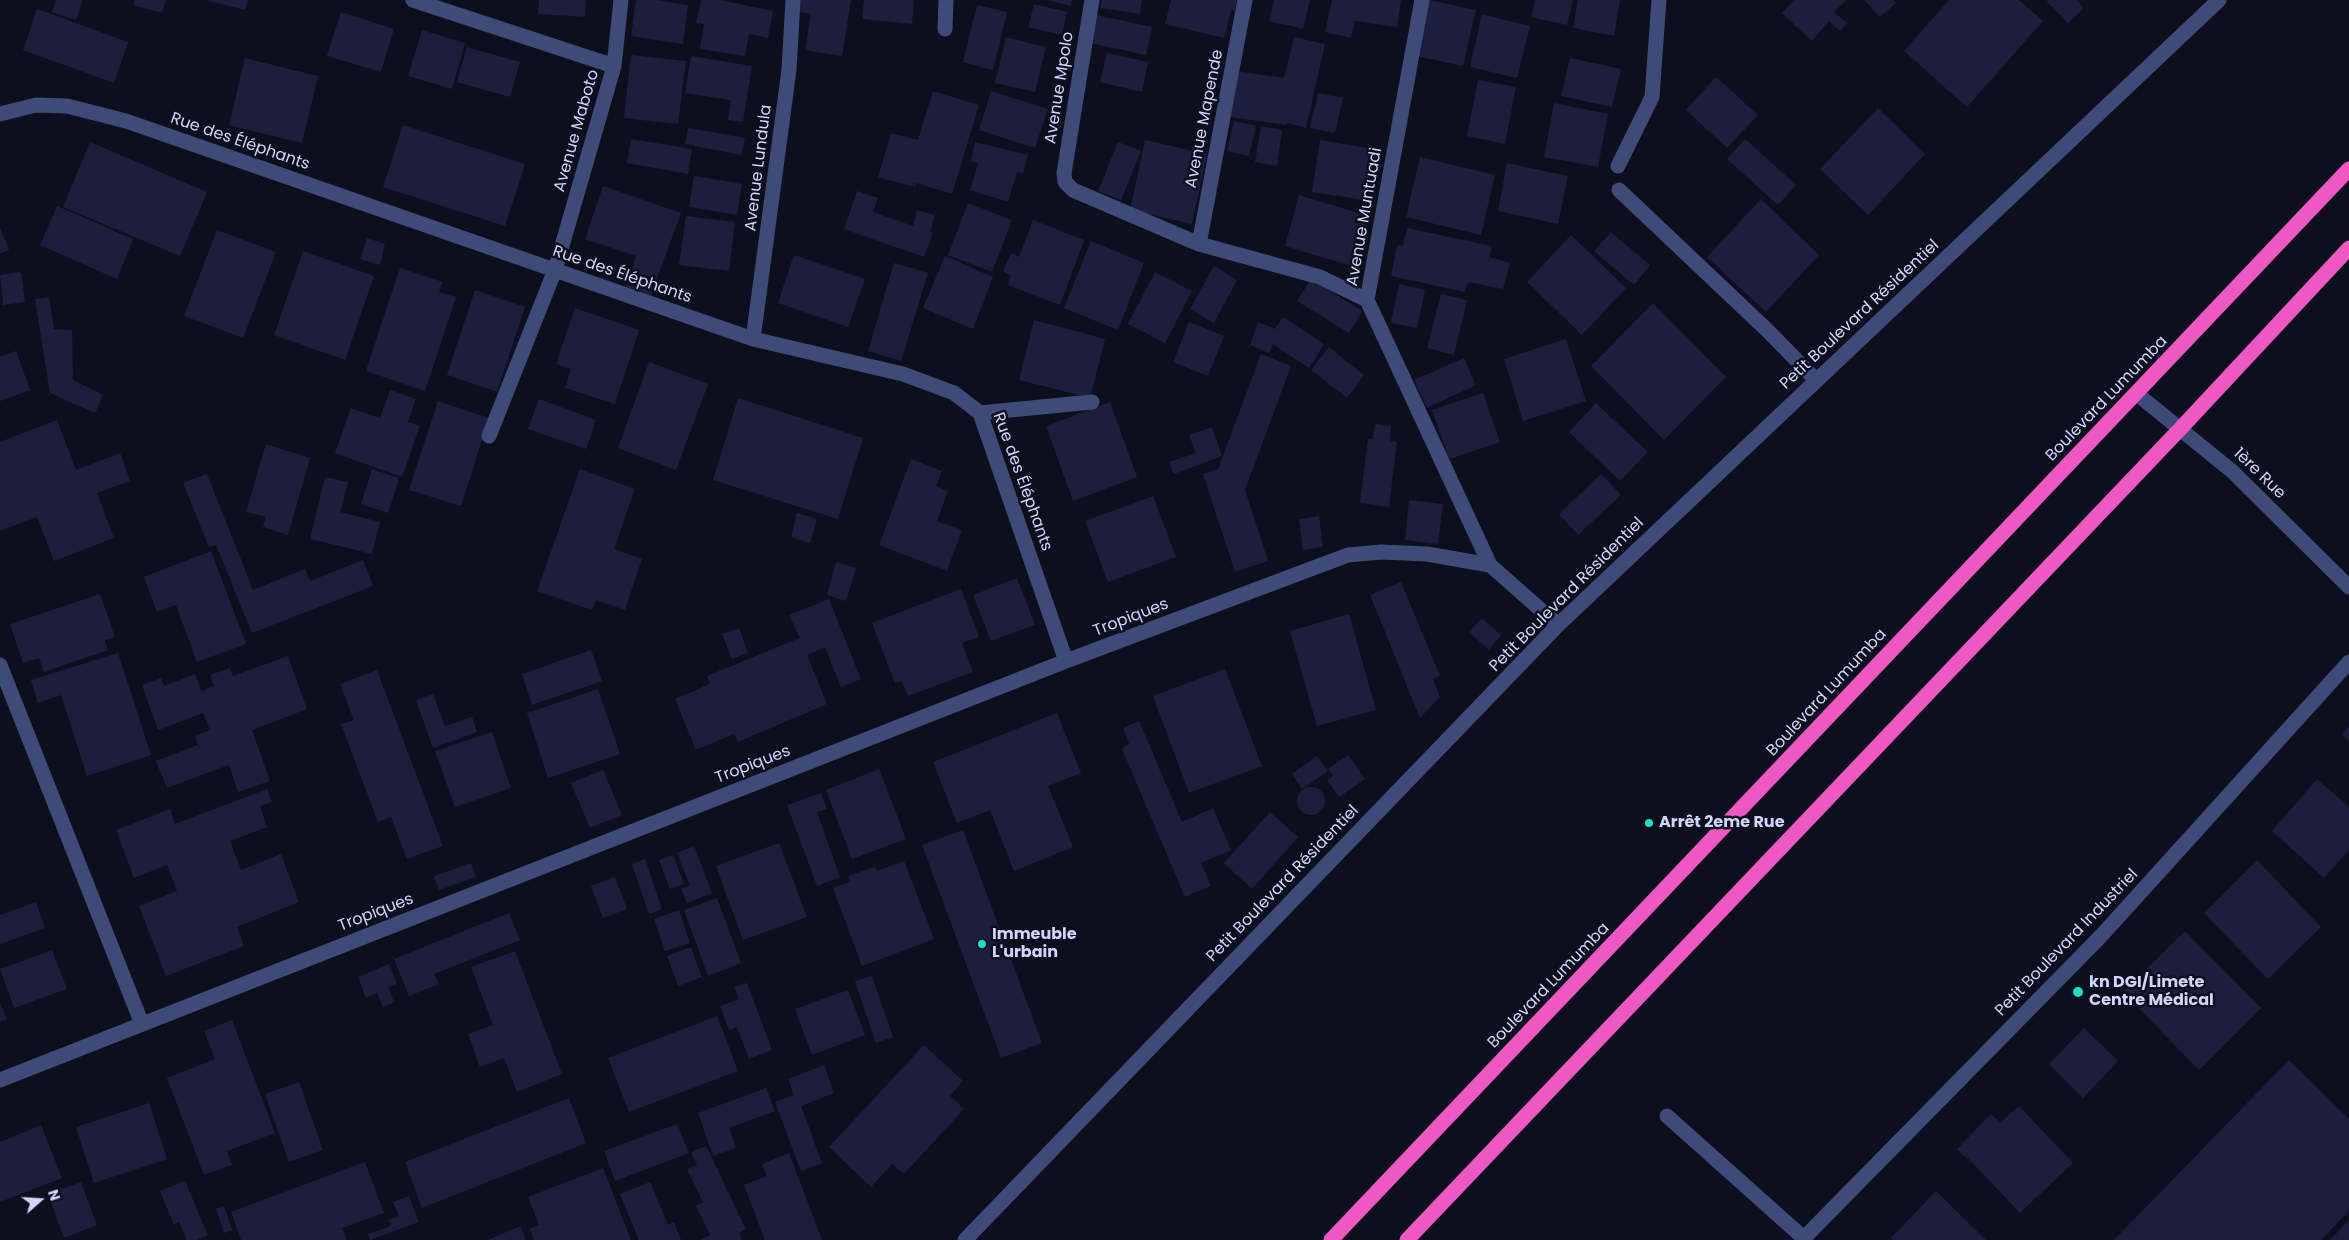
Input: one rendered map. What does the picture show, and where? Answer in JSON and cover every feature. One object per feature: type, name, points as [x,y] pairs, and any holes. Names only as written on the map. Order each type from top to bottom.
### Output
[{"type":"highway","name":"Boulevard Lumumba","points":[[1331,1240],[2349,169]]},
{"type":"highway","points":[[1407,1240],[2181,428],[2349,248]]},
{"type":"street","points":[[413,0],[457,7],[614,66]]},
{"type":"street","name":"Avenue Maboto","points":[[490,436],[555,270],[614,66],[621,0]]},
{"type":"street","name":"Avenue Lundula","points":[[754,339],[789,70],[793,0]]},
{"type":"street","points":[[945,29],[946,0]]},
{"type":"street","name":"Avenue Mpolo","points":[[1092,0],[1064,173],[1065,182],[1073,190],[1199,244]]},
{"type":"street","name":"Avenue Mapende","points":[[1199,244],[1245,0]]},
{"type":"street","name":"Avenue Muntuadi","points":[[1422,0],[1367,300],[1490,565]]},
{"type":"street","points":[[1618,166],[1652,97],[1659,0]]},
{"type":"street","name":"Petit Boulevard Résidentiel","points":[[965,1240],[1558,625],[2218,0]]},
{"type":"street","name":"Rue des Éléphants","points":[[0,114],[36,105],[67,106],[126,121],[754,339],[903,374],[954,394],[980,413],[1066,661]]},
{"type":"street","points":[[1619,190],[1768,331],[1816,380]]},
{"type":"street","points":[[1199,244],[1320,277],[1367,300]]},
{"type":"street","name":"1ère Rue","points":[[2137,394],[2233,472],[2349,587]]},
{"type":"street","points":[[980,413],[1092,402]]},
{"type":"street","name":"Tropiques","points":[[0,1080],[1066,661],[1348,555],[1381,552],[1427,554],[1490,565]]},
{"type":"street","points":[[1490,565],[1558,625]]},
{"type":"street","name":"Petit Boulevard Industriel","points":[[1804,1239],[2102,936],[2349,662]]},
{"type":"street","points":[[0,665],[142,1024]]},
{"type":"street","points":[[1667,1116],[1804,1239]]},
{"type":"building","points":[[56,0],[83,0],[76,20],[52,12]]},
{"type":"building","points":[[135,0],[166,0],[162,13],[133,5]]},
{"type":"building","points":[[206,0],[248,0],[245,10]]},
{"type":"building","points":[[539,0],[586,0],[585,17],[538,14]]},
{"type":"building","points":[[636,0],[656,0],[688,5],[683,44],[631,36]]},
{"type":"building","points":[[701,0],[720,0],[773,11],[768,38],[749,34],[745,56],[700,49],[704,24],[696,23]]},
{"type":"building","points":[[796,0],[851,0],[842,56],[805,50],[811,14],[795,11]]},
{"type":"building","points":[[864,0],[914,0],[912,24],[862,19]]},
{"type":"building","points":[[1047,0],[1072,0],[1071,6]]},
{"type":"building","points":[[1102,0],[1142,0],[1140,14],[1100,8]]},
{"type":"building","points":[[1171,0],[1237,0],[1235,11],[1231,10],[1224,38],[1165,24]]},
{"type":"building","points":[[1274,0],[1310,0],[1303,29],[1269,21]]},
{"type":"building","points":[[1332,0],[1401,0],[1397,27],[1355,21],[1351,38],[1325,32]]},
{"type":"building","points":[[1429,0],[1476,10],[1463,66],[1416,56]]},
{"type":"building","points":[[1535,0],[1573,0],[1567,25],[1531,17]]},
{"type":"building","points":[[1578,0],[1620,0],[1614,36],[1573,28]]},
{"type":"building","points":[[1794,0],[1846,0],[1834,12],[1847,23],[1840,31],[1829,21],[1812,41],[1782,13]]},
{"type":"building","points":[[1864,0],[1893,0],[1896,3],[1880,17]]},
{"type":"building","points":[[1949,0],[2019,0],[2043,21],[1967,107],[1904,51]]},
{"type":"building","points":[[2048,0],[2076,0],[2084,8],[2068,23],[2047,2]]},
{"type":"building","points":[[1034,4],[1067,12],[1062,35],[1028,27]]},
{"type":"building","points":[[977,5],[1007,12],[993,70],[963,62]]},
{"type":"building","points":[[37,9],[128,42],[114,83],[23,50]]},
{"type":"building","points":[[341,12],[394,29],[381,72],[327,56]]},
{"type":"building","points":[[1482,14],[1530,26],[1517,78],[1470,67]]},
{"type":"building","points":[[1096,15],[1152,27],[1146,55],[1090,43]]},
{"type":"building","points":[[422,30],[465,43],[452,89],[408,76]]},
{"type":"building","points":[[1006,37],[1046,47],[1035,92],[995,83]]},
{"type":"building","points":[[1294,37],[1325,44],[1306,128],[1287,123],[1287,125],[1230,117],[1236,71],[1284,78]]},
{"type":"building","points":[[467,47],[520,62],[510,97],[457,82]]},
{"type":"building","points":[[1107,53],[1148,62],[1142,92],[1100,82]]},
{"type":"building","points":[[631,55],[686,61],[678,124],[624,118]]},
{"type":"building","points":[[691,56],[752,66],[743,122],[728,120],[731,100],[685,93]]},
{"type":"building","points":[[245,58],[318,76],[302,143],[229,125]]},
{"type":"building","points":[[1570,58],[1621,69],[1612,107],[1561,96]]},
{"type":"building","points":[[1716,77],[1758,115],[1727,148],[1686,110]]},
{"type":"building","points":[[1478,80],[1516,87],[1505,144],[1467,136]]},
{"type":"building","points":[[933,91],[979,105],[952,194],[916,183],[915,187],[878,177],[891,133],[918,140]]},
{"type":"building","points":[[991,91],[1048,109],[1035,148],[979,130]]},
{"type":"building","points":[[1318,93],[1343,98],[1335,133],[1310,128]]},
{"type":"building","points":[[1554,103],[1608,114],[1598,167],[1544,157]]},
{"type":"building","points":[[1878,108],[1925,154],[1868,215],[1820,169]]},
{"type":"building","points":[[1234,121],[1256,126],[1249,156],[1227,151]]},
{"type":"building","points":[[403,125],[525,164],[505,226],[383,187]]},
{"type":"building","points":[[1261,126],[1282,130],[1277,166],[1255,162]]},
{"type":"building","points":[[688,128],[745,138],[741,155],[685,144]]},
{"type":"building","points":[[631,139],[692,149],[688,174],[627,163]]},
{"type":"building","points":[[1745,139],[1796,185],[1778,205],[1727,159]]},
{"type":"building","points":[[1145,140],[1207,154],[1192,224],[1130,210]]},
{"type":"building","points":[[1320,140],[1379,150],[1371,201],[1312,192]]},
{"type":"building","points":[[90,142],[207,192],[180,256],[63,207]]},
{"type":"building","points":[[975,142],[1028,155],[1023,174],[1017,172],[1008,202],[970,190],[978,163],[971,161]]},
{"type":"building","points":[[1118,142],[1141,151],[1121,200],[1098,191]]},
{"type":"building","points":[[1420,157],[1495,175],[1481,235],[1406,217]]},
{"type":"building","points":[[1507,163],[1568,176],[1558,224],[1498,211]]},
{"type":"building","points":[[694,176],[742,184],[737,215],[689,207]]},
{"type":"building","points":[[603,186],[681,213],[651,295],[626,287],[636,256],[585,239]]},
{"type":"building","points":[[857,191],[878,198],[873,212],[913,226],[917,210],[935,215],[930,232],[933,233],[924,257],[844,229]]},
{"type":"building","points":[[1299,195],[1369,216],[1355,267],[1285,246]]},
{"type":"building","points":[[1761,199],[1819,255],[1766,312],[1707,257]]},
{"type":"building","points":[[968,203],[1012,220],[992,272],[948,255]]},
{"type":"building","points":[[57,206],[133,239],[117,279],[40,245]]},
{"type":"building","points":[[686,216],[735,222],[729,271],[679,265]]},
{"type":"building","points":[[1033,220],[1084,240],[1060,305],[1008,285],[1011,276],[1003,271],[1011,253],[1019,257]]},
{"type":"building","points":[[0,228],[9,250],[0,254]]},
{"type":"building","points":[[1407,228],[1492,246],[1489,257],[1510,263],[1503,289],[1468,282],[1465,292],[1391,276],[1397,245],[1403,246]]},
{"type":"building","points":[[217,230],[276,252],[243,338],[184,316]]},
{"type":"building","points":[[1611,232],[1650,265],[1634,285],[1594,251]]},
{"type":"building","points":[[1571,235],[1626,288],[1582,335],[1527,282]]},
{"type":"building","points":[[367,238],[385,244],[380,265],[360,259]]},
{"type":"building","points":[[1091,241],[1144,263],[1118,330],[1064,308]]},
{"type":"building","points":[[303,251],[374,276],[345,360],[274,335]]},
{"type":"building","points":[[794,255],[865,279],[848,327],[778,303]]},
{"type":"building","points":[[945,256],[993,277],[973,329],[923,308]]},
{"type":"building","points":[[894,263],[928,273],[901,361],[868,351]]},
{"type":"building","points":[[1214,266],[1237,280],[1214,323],[1190,309]]},
{"type":"building","points":[[400,268],[443,282],[439,292],[456,297],[425,391],[366,371]]},
{"type":"building","points":[[21,272],[25,302],[3,305],[0,275]]},
{"type":"building","points":[[1155,272],[1192,291],[1165,343],[1128,324]]},
{"type":"building","points":[[1311,279],[1362,311],[1349,333],[1297,301]]},
{"type":"building","points":[[1399,284],[1425,290],[1417,328],[1391,323]]},
{"type":"building","points":[[475,290],[525,307],[497,392],[447,375]]},
{"type":"building","points":[[1441,294],[1467,300],[1454,355],[1427,348]]},
{"type":"building","points":[[49,297],[54,329],[72,330],[73,380],[103,395],[95,413],[50,393],[35,299]]},
{"type":"building","points":[[1653,303],[1726,377],[1664,440],[1591,366]]},
{"type":"building","points":[[575,308],[639,330],[615,404],[565,388],[571,369],[556,364]]},
{"type":"building","points":[[1283,317],[1324,344],[1309,368],[1273,344],[1269,353],[1250,345],[1258,322],[1275,329]]},
{"type":"building","points":[[1034,320],[1105,339],[1090,398],[1019,380]]},
{"type":"building","points":[[1189,322],[1224,336],[1208,376],[1173,362]]},
{"type":"building","points":[[1566,339],[1586,401],[1523,421],[1504,359]]},
{"type":"building","points":[[1329,347],[1364,375],[1347,398],[1311,370]]},
{"type":"building","points":[[16,351],[30,390],[0,401],[0,357]]},
{"type":"building","points":[[1261,354],[1291,366],[1245,490],[1268,561],[1235,572],[1203,474],[1218,469]]},
{"type":"building","points":[[1464,358],[1476,385],[1427,408],[1414,380]]},
{"type":"building","points":[[649,362],[708,384],[676,470],[618,448]]},
{"type":"building","points":[[390,390],[416,399],[408,422],[420,426],[402,477],[335,453],[351,408],[380,418]]},
{"type":"building","points":[[1483,393],[1500,442],[1449,459],[1432,410]]},
{"type":"building","points":[[738,398],[863,438],[838,519],[713,480]]},
{"type":"building","points":[[539,399],[596,420],[586,449],[528,429]]},
{"type":"building","points":[[438,401],[489,418],[461,506],[409,490]]},
{"type":"building","points":[[1110,402],[1137,477],[1073,501],[1046,426]]},
{"type":"building","points":[[1596,403],[1648,452],[1620,481],[1569,432]]},
{"type":"building","points":[[57,420],[76,470],[120,453],[130,481],[97,493],[114,538],[54,561],[37,517],[0,531],[0,442]]},
{"type":"building","points":[[1375,424],[1391,426],[1390,441],[1397,442],[1389,507],[1360,503],[1368,439],[1373,439]]},
{"type":"building","points":[[1212,427],[1222,456],[1174,474],[1169,462],[1196,453],[1189,435]]},
{"type":"building","points":[[266,444],[310,458],[288,535],[263,527],[266,517],[246,512]]},
{"type":"building","points":[[911,459],[942,471],[936,486],[948,491],[937,521],[962,530],[947,571],[879,545]]},
{"type":"building","points":[[372,469],[399,478],[388,513],[361,504]]},
{"type":"building","points":[[580,469],[635,489],[614,549],[642,559],[625,610],[596,600],[592,610],[537,591]]},
{"type":"building","points":[[207,474],[253,590],[305,569],[310,581],[363,560],[373,586],[252,633],[216,545],[209,547],[183,483]]},
{"type":"building","points":[[1601,474],[1621,495],[1578,535],[1559,514]]},
{"type":"building","points":[[325,477],[348,482],[340,512],[380,522],[372,554],[310,539]]},
{"type":"building","points":[[1153,496],[1176,557],[1108,582],[1085,521]]},
{"type":"building","points":[[1409,500],[1443,504],[1438,544],[1405,540]]},
{"type":"building","points":[[797,513],[817,519],[810,543],[791,537]]},
{"type":"building","points":[[1319,516],[1323,547],[1303,550],[1299,519]]},
{"type":"building","points":[[211,551],[246,644],[197,662],[176,605],[157,612],[144,577]]},
{"type":"building","points":[[836,562],[856,568],[846,601],[827,595]]},
{"type":"building","points":[[1017,578],[1035,625],[991,641],[973,595]]},
{"type":"building","points":[[1401,582],[1440,676],[1433,679],[1440,697],[1420,718],[1370,595]]},
{"type":"building","points":[[961,589],[979,637],[962,643],[973,672],[908,696],[902,681],[895,683],[872,623]]},
{"type":"building","points":[[100,594],[115,637],[105,640],[108,650],[44,672],[39,658],[23,663],[10,624]]},
{"type":"building","points":[[829,599],[861,679],[841,687],[825,647],[807,655],[827,704],[738,742],[734,734],[696,750],[675,699],[710,684],[707,676],[800,638],[789,615]]},
{"type":"building","points":[[1349,614],[1376,710],[1317,726],[1290,631]]},
{"type":"building","points":[[1482,618],[1501,635],[1489,650],[1469,632]]},
{"type":"building","points":[[739,628],[748,653],[732,659],[722,634]]},
{"type":"building","points":[[591,650],[602,681],[532,705],[522,674]]},
{"type":"building","points":[[118,653],[151,755],[87,776],[61,695],[38,703],[31,680]]},
{"type":"building","points":[[288,656],[307,709],[252,730],[270,781],[238,792],[229,765],[167,788],[156,761],[198,745],[195,736],[210,730],[203,713],[158,730],[142,685],[161,678],[164,686],[195,674],[201,691],[214,686],[210,675],[230,668],[233,676]]},
{"type":"building","points":[[1225,669],[1262,766],[1189,793],[1153,696]]},
{"type":"building","points":[[377,670],[443,846],[407,859],[391,817],[378,822],[341,724],[354,720],[340,684]]},
{"type":"building","points":[[598,689],[620,754],[548,778],[527,713]]},
{"type":"building","points":[[433,694],[445,726],[472,717],[477,732],[433,748],[416,700]]},
{"type":"building","points":[[1057,713],[1081,773],[1048,786],[1073,847],[1014,871],[990,810],[957,823],[933,762]]},
{"type":"building","points":[[1139,721],[1182,822],[1213,808],[1231,850],[1201,863],[1211,886],[1185,897],[1122,749],[1129,743],[1123,728]]},
{"type":"building","points":[[2349,727],[2349,742],[2342,734]]},
{"type":"building","points":[[492,732],[511,788],[455,807],[435,751]]},
{"type":"building","points":[[1348,755],[1365,779],[1339,797],[1327,780],[1333,776],[1328,769]]},
{"type":"building","points":[[1317,756],[1328,771],[1302,789],[1292,774]]},
{"type":"building","points":[[879,769],[906,839],[852,859],[826,790]]},
{"type":"building","points":[[603,770],[622,815],[590,828],[571,783]]},
{"type":"building","points":[[2317,779],[2349,807],[2349,850],[2324,878],[2272,831]]},
{"type":"building","points":[[1311,787],[1321,791],[1325,801],[1321,811],[1311,815],[1301,811],[1297,801],[1301,791]]},
{"type":"building","points":[[267,789],[272,802],[260,806],[267,827],[230,841],[241,870],[281,854],[299,902],[237,927],[244,946],[166,976],[139,906],[177,891],[167,865],[134,878],[116,830],[170,809],[175,824]]},
{"type":"building","points":[[821,793],[827,809],[817,812],[840,877],[817,886],[787,805]]},
{"type":"building","points":[[1270,812],[1298,837],[1252,889],[1224,863]]},
{"type":"building","name":"Immeuble L'urbain","points":[[963,830],[1042,1043],[1001,1058],[922,845]]},
{"type":"building","points":[[779,843],[807,917],[743,940],[716,866]]},
{"type":"building","points":[[694,846],[712,893],[687,903],[681,889],[690,886],[677,853]]},
{"type":"building","points":[[673,855],[684,884],[670,889],[659,860]]},
{"type":"building","points":[[645,859],[662,909],[649,914],[632,864]]},
{"type":"building","points":[[2257,860],[2321,927],[2268,979],[2204,913]]},
{"type":"building","points":[[904,861],[934,939],[862,966],[833,888],[850,882],[848,876],[875,867],[877,871]]},
{"type":"building","points":[[471,863],[476,877],[439,890],[434,876]]},
{"type":"building","points":[[615,877],[627,909],[603,918],[591,886]]},
{"type":"building","points":[[717,898],[741,963],[708,976],[684,910]]},
{"type":"building","points":[[36,902],[45,928],[0,944],[0,915]]},
{"type":"building","points":[[679,910],[690,943],[665,951],[654,919]]},
{"type":"building","points":[[509,913],[520,940],[434,974],[439,984],[409,996],[394,959]]},
{"type":"building","points":[[2185,931],[2261,1008],[2199,1070],[2123,992]]},
{"type":"building","points":[[691,947],[702,977],[678,986],[667,956]]},
{"type":"building","points":[[52,950],[67,989],[14,1008],[0,969]]},
{"type":"building","points":[[515,951],[562,1074],[517,1092],[504,1058],[480,1067],[468,1034],[493,1025],[471,967]]},
{"type":"building","points":[[389,964],[397,984],[388,987],[394,1002],[383,1007],[377,993],[366,998],[358,977]]},
{"type":"building","points":[[872,976],[893,1037],[876,1043],[855,981]]},
{"type":"building","points":[[747,983],[772,1050],[749,1059],[737,1027],[729,1030],[720,1006],[739,999],[734,987]]},
{"type":"building","points":[[848,990],[865,1035],[812,1055],[795,1009]]},
{"type":"building","points":[[0,1003],[7,1019],[0,1022]]},
{"type":"building","points":[[717,1016],[738,1071],[629,1112],[608,1058]]},
{"type":"building","points":[[232,1020],[275,1133],[227,1151],[232,1165],[204,1175],[167,1078],[215,1059],[204,1031]]},
{"type":"building","points":[[2084,1028],[2118,1061],[2083,1098],[2049,1064]]},
{"type":"building","points":[[924,1045],[963,1081],[950,1096],[964,1109],[904,1174],[892,1164],[871,1187],[829,1147]]},
{"type":"building","points":[[2289,1060],[2349,1119],[2349,1211],[2321,1240],[2114,1240]]},
{"type":"building","points":[[824,1065],[834,1093],[801,1106],[822,1163],[801,1171],[775,1102],[794,1095],[788,1079]]},
{"type":"building","points":[[299,1082],[323,1150],[289,1162],[265,1094]]},
{"type":"building","points":[[766,1088],[775,1111],[729,1128],[736,1148],[713,1156],[698,1113]]},
{"type":"building","points":[[569,1098],[586,1143],[422,1208],[405,1162]]},
{"type":"building","points":[[149,1103],[167,1159],[94,1183],[76,1127]]},
{"type":"building","points":[[2019,1106],[2073,1163],[2020,1213],[1968,1158],[1957,1149],[1991,1114],[2000,1123]]},
{"type":"building","points":[[677,1124],[689,1153],[615,1181],[604,1151]]},
{"type":"building","points":[[41,1125],[62,1178],[0,1202],[0,1142]]},
{"type":"building","points":[[706,1146],[746,1229],[739,1233],[742,1240],[700,1240],[710,1235],[696,1206],[703,1202],[687,1169],[697,1165],[691,1152]]},
{"type":"building","points":[[789,1153],[822,1240],[765,1240],[744,1185],[767,1176],[762,1164]]},
{"type":"building","points":[[365,1162],[384,1213],[342,1228],[347,1240],[241,1240],[231,1212]]},
{"type":"building","points":[[603,1168],[631,1240],[534,1240],[530,1229],[539,1225],[528,1197]]},
{"type":"building","points":[[185,1181],[208,1235],[197,1240],[187,1240],[179,1222],[174,1225],[160,1191]]},
{"type":"building","points":[[81,1182],[97,1225],[64,1238],[48,1194]]},
{"type":"building","points":[[650,1182],[668,1225],[674,1222],[681,1240],[639,1240],[620,1194]]},
{"type":"building","points":[[1936,1191],[1986,1240],[1893,1240],[1891,1238]]},
{"type":"building","points":[[409,1196],[419,1222],[370,1240],[368,1234],[391,1226],[388,1220],[399,1216],[393,1202]]},
{"type":"building","points":[[224,1206],[232,1230],[224,1233],[216,1209]]},
{"type":"building","points":[[2349,1220],[2349,1240],[2330,1240]]},
{"type":"building","points":[[520,1226],[526,1240],[488,1240]]},
{"type":"place","name":"Arrêt 2eme Rue","points":[[1649,823]]},
{"type":"place","name":"Immeuble L'urbain","points":[[982,944]]},
{"type":"place","name":"kn DGI/Limete Centre Médical","points":[[2078,992]]}]
